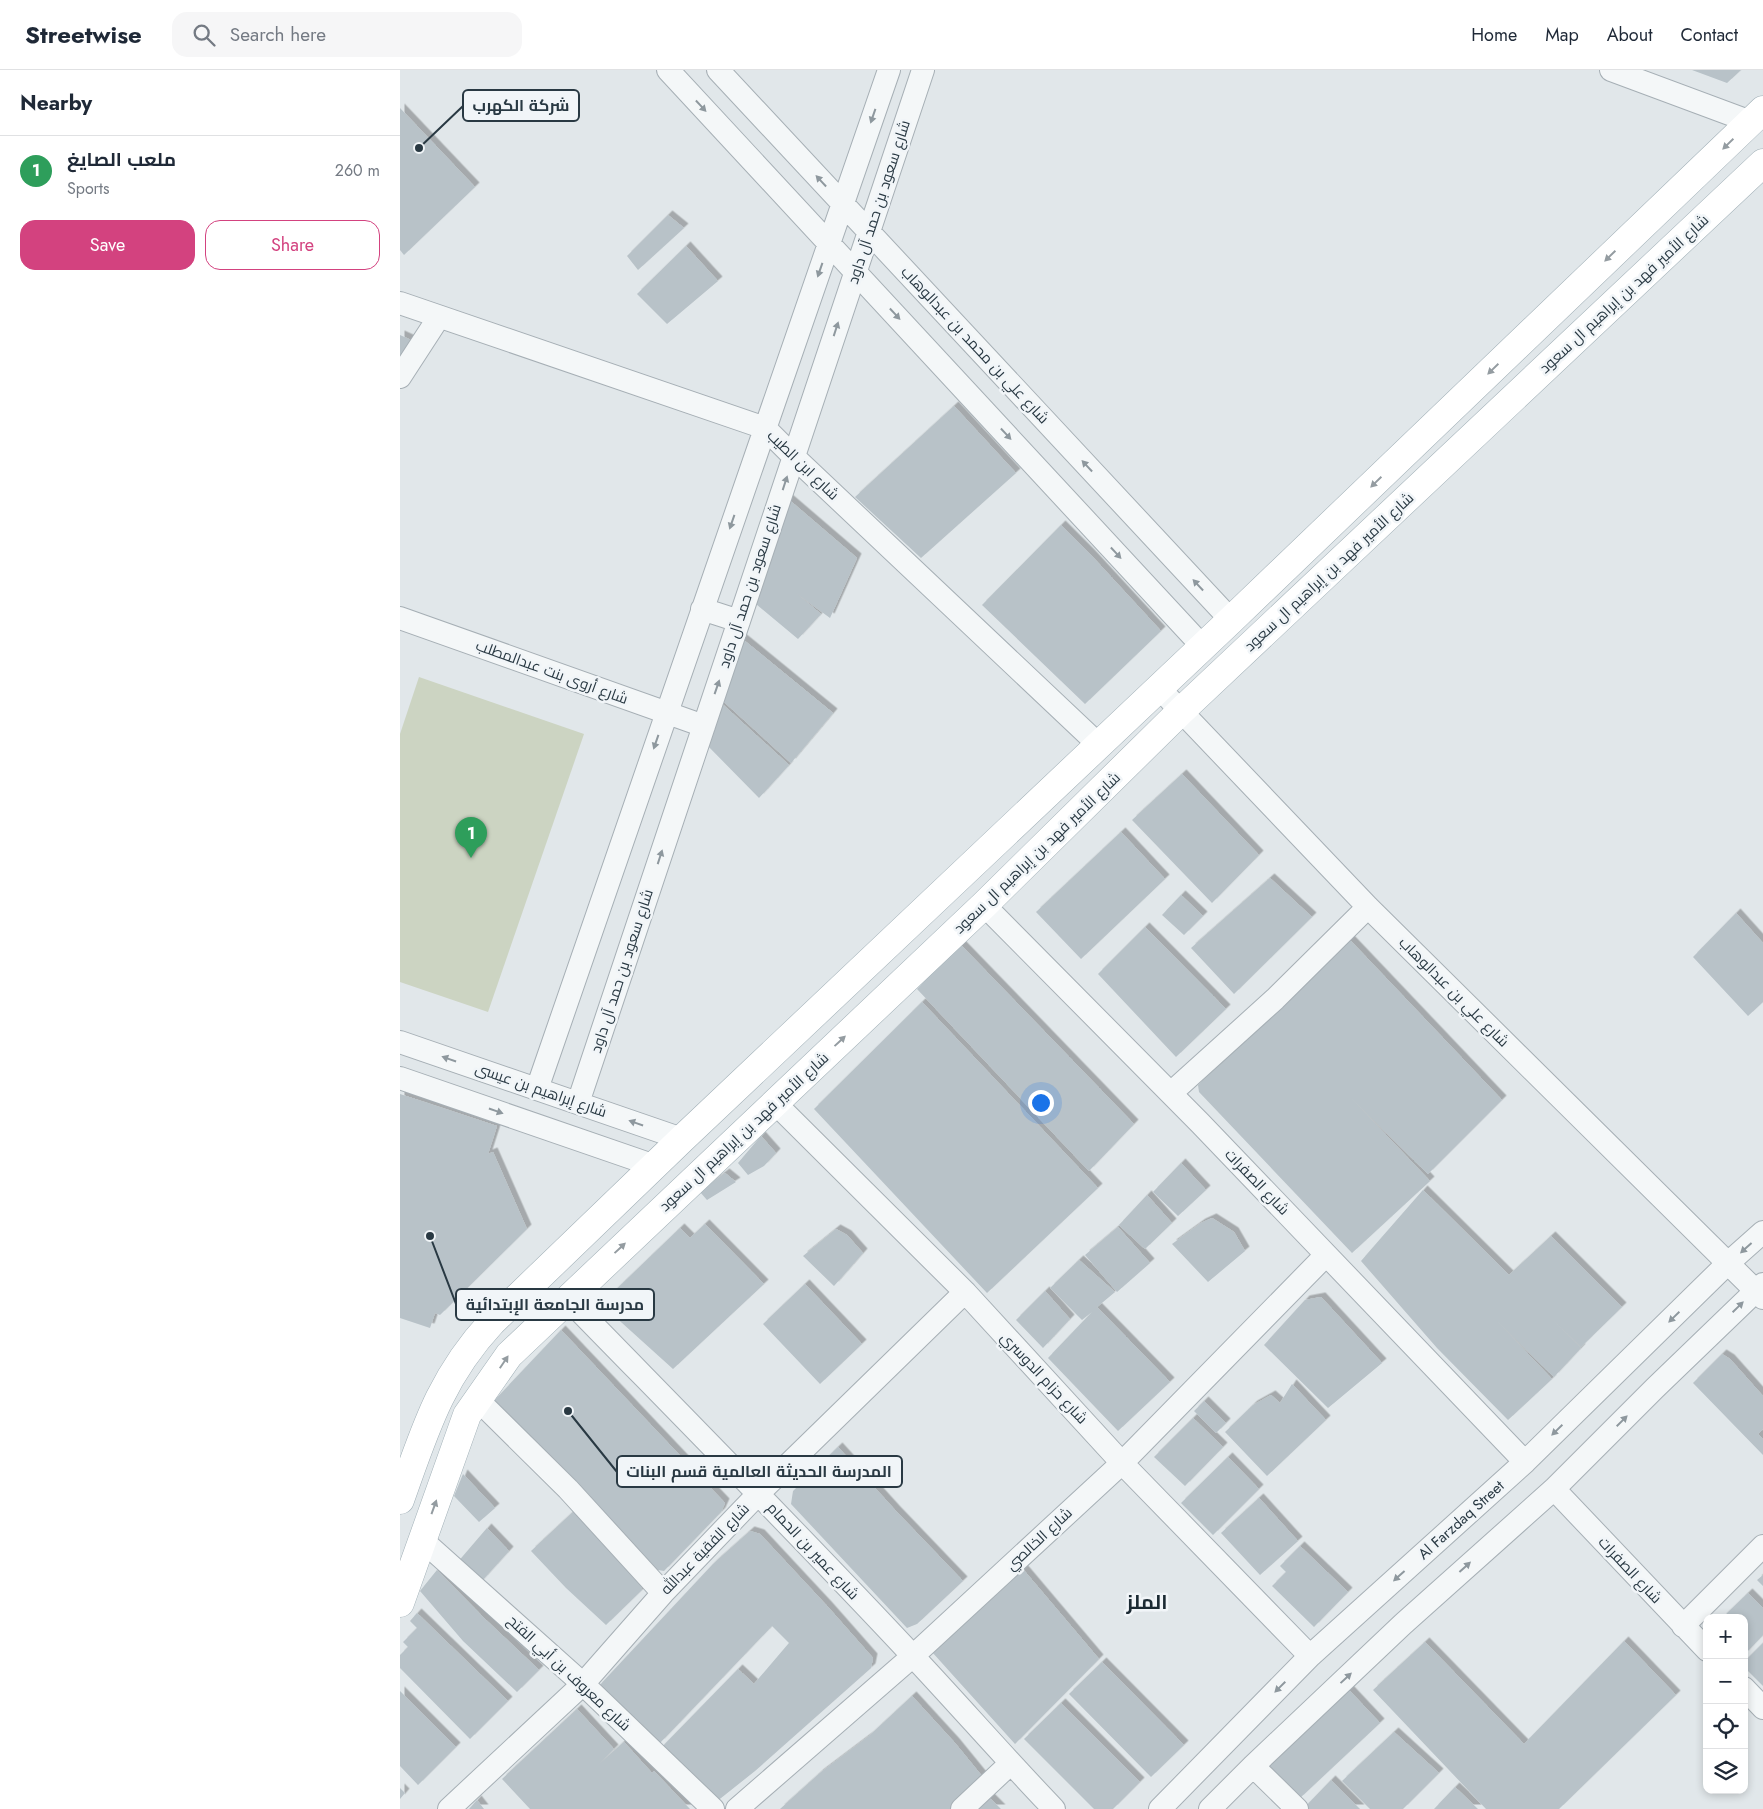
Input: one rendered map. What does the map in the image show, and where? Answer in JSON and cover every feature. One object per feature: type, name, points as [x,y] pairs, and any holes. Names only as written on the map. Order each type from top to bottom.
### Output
[{"type":"main road","name":"شارع الأمير فهد بن إبراهيم ال سعود","points":[[400,1500],[435,1405],[447,1381],[466,1353],[492,1322],[682,1138],[1100,746],[1757,116]]},
{"type":"main road","name":"شارع الأمير فهد بن إبراهيم ال سعود","points":[[400,1603],[467,1415],[508,1355],[984,905],[1181,711],[1763,163]]},
{"type":"street","points":[[668,70],[1203,646]]},
{"type":"street","name":"شارع علي بن محمد بن عبدالوهاب","points":[[718,70],[1231,620]]},
{"type":"street","points":[[537,1089],[889,70]]},
{"type":"street","name":"شارع سعود بن حمد آل داود","points":[[578,1103],[923,70]]},
{"type":"street","points":[[1611,70],[1757,116]]},
{"type":"street","name":"شارع ابن الطيب","points":[[400,303],[765,428],[1100,746]]},
{"type":"street","points":[[400,377],[439,317]]},
{"type":"street","points":[[702,609],[739,621]]},
{"type":"street","name":"شارع أروى بنت عبدالمطلب","points":[[400,618],[704,726]]},
{"type":"street","name":"شارع علي بن عبدالوهاب","points":[[1159,688],[1368,907],[1728,1264],[1761,1290]]},
{"type":"street","name":"شارع الصفرات","points":[[984,905],[1170,1093],[1525,1462]]},
{"type":"street","points":[[1170,1093],[1275,999],[1368,907]]},
{"type":"street","name":"شارع إبراهيم بن عيسى","points":[[400,1042],[682,1138]]},
{"type":"street","points":[[400,1078],[655,1166]]},
{"type":"street","name":"شارع حزام الدوسري","points":[[775,1103],[965,1292],[1122,1463],[1310,1656]]},
{"type":"street","name":"Al Farzdaq Street","points":[[1160,1809],[1310,1656],[1525,1462],[1763,1232]]},
{"type":"street","name":"شارع الخالصي","points":[[737,1809],[912,1656],[1122,1463],[1326,1255]]},
{"type":"street","points":[[1210,1809],[1403,1624],[1554,1489],[1761,1290]]},
{"type":"street","name":"شارع الفقية عبدالله","points":[[449,1809],[583,1684],[663,1593],[759,1493],[965,1292]]},
{"type":"street","name":"شارع عمير بن الحمام","points":[[567,1298],[759,1493],[1054,1809]]},
{"type":"street","points":[[478,1400],[568,1489],[663,1593]]},
{"type":"street","name":"شارع الصفرات","points":[[1554,1489],[1703,1646]]},
{"type":"street","name":"شارع معروف بن أبي الفتح","points":[[422,1540],[583,1684],[713,1809]]},
{"type":"street","points":[[1683,1626],[1763,1546]]},
{"type":"street","points":[[1748,1692],[1763,1708]]},
{"type":"street","points":[[962,1809],[1010,1764]]},
{"type":"street","points":[[1253,1766],[1296,1809]]},
{"type":"green space","points":[[419,677],[584,734],[488,1012],[400,982],[400,734]]},
{"type":"building","points":[[1692,70],[1741,70],[1727,83]]},
{"type":"building","points":[[400,108],[475,187],[404,255],[400,250]]},
{"type":"building","points":[[668,215],[684,228],[638,270],[627,256]]},
{"type":"building","points":[[686,246],[718,281],[667,324],[637,294]]},
{"type":"building","points":[[400,335],[411,340],[400,367]]},
{"type":"building","points":[[954,406],[1016,473],[921,558],[855,497]]},
{"type":"building","points":[[787,498],[857,558],[830,618],[796,593],[821,614],[798,639],[750,599]]},
{"type":"building","points":[[1061,525],[1161,631],[1085,704],[982,605]]},
{"type":"building","points":[[740,637],[833,713],[791,763],[722,700]]},
{"type":"building","points":[[719,701],[789,765],[759,798],[704,742]]},
{"type":"building","points":[[1182,774],[1259,855],[1212,903],[1132,820]]},
{"type":"building","points":[[1121,832],[1165,879],[1081,959],[1036,912]]},
{"type":"building","points":[[1270,878],[1312,917],[1234,994],[1191,948]]},
{"type":"building","points":[[1181,895],[1203,916],[1184,935],[1162,915]]},
{"type":"building","points":[[1736,913],[1763,943],[1763,1002],[1748,1016],[1693,957]]},
{"type":"building","points":[[1145,927],[1226,1009],[1176,1057],[1098,974]]},
{"type":"building","points":[[1349,939],[1502,1100],[1428,1174],[1351,1098],[1430,1181],[1352,1253],[1199,1092],[1198,1085],[1273,1015]]},
{"type":"building","points":[[960,944],[1134,1124],[1089,1171],[917,989]]},
{"type":"building","points":[[922,1002],[1098,1188],[987,1293],[814,1109]]},
{"type":"building","points":[[400,1094],[497,1126],[488,1154],[493,1152],[527,1229],[440,1315],[435,1313],[430,1328],[400,1318]]},
{"type":"building","points":[[761,1136],[776,1153],[764,1166],[748,1175],[738,1163]]},
{"type":"building","points":[[1181,1163],[1206,1190],[1178,1216],[1153,1192]]},
{"type":"building","points":[[725,1173],[736,1182],[707,1200],[700,1192]]},
{"type":"building","points":[[1423,1190],[1509,1275],[1551,1236],[1622,1307],[1581,1347],[1548,1315],[1581,1348],[1554,1377],[1497,1321],[1552,1379],[1508,1420],[1437,1348],[1361,1261]]},
{"type":"building","points":[[1147,1195],[1172,1223],[1145,1249],[1119,1225]]},
{"type":"building","points":[[1212,1218],[1234,1232],[1245,1251],[1208,1282],[1172,1244],[1201,1223]]},
{"type":"building","points":[[705,1224],[764,1284],[673,1369],[601,1304],[680,1228],[690,1238]]},
{"type":"building","points":[[1118,1227],[1150,1263],[1117,1292],[1085,1255]]},
{"type":"building","points":[[836,1229],[847,1235],[863,1253],[834,1286],[803,1256]]},
{"type":"building","points":[[1079,1260],[1115,1292],[1097,1307],[1170,1382],[1118,1431],[1048,1358],[1092,1312],[1082,1320],[1050,1288]]},
{"type":"building","points":[[805,1284],[862,1344],[820,1384],[763,1324]]},
{"type":"building","points":[[1045,1291],[1070,1319],[1043,1348],[1016,1320]]},
{"type":"building","points":[[1321,1297],[1382,1363],[1328,1408],[1264,1345],[1305,1300]]},
{"type":"building","points":[[561,1330],[725,1503],[721,1512],[664,1571],[652,1569],[491,1404]]},
{"type":"building","points":[[1722,1354],[1730,1359],[1763,1396],[1763,1429],[1758,1434],[1763,1439],[1763,1455],[1693,1383]]},
{"type":"building","points":[[1292,1384],[1326,1420],[1267,1476],[1225,1432],[1253,1405],[1271,1395],[1280,1403]]},
{"type":"building","points":[[1204,1401],[1226,1423],[1216,1433],[1194,1411]]},
{"type":"building","points":[[1193,1418],[1223,1447],[1185,1486],[1154,1457]]},
{"type":"building","points":[[838,1447],[963,1581],[917,1624],[907,1628],[791,1504],[793,1491]]},
{"type":"building","points":[[1228,1457],[1259,1489],[1213,1535],[1181,1503]]},
{"type":"building","points":[[463,1474],[495,1508],[479,1522],[454,1496]]},
{"type":"building","points":[[1259,1498],[1298,1541],[1260,1575],[1221,1533]]},
{"type":"building","points":[[574,1511],[639,1579],[642,1590],[606,1625],[566,1588],[531,1551]]},
{"type":"building","points":[[487,1528],[509,1551],[479,1584],[457,1563]]},
{"type":"building","points":[[750,1531],[760,1534],[873,1658],[871,1668],[755,1771],[716,1802],[660,1749],[738,1669],[754,1684],[789,1643],[772,1626],[660,1743],[598,1687],[713,1564]]},
{"type":"building","points":[[1300,1546],[1348,1592],[1314,1627],[1272,1586],[1286,1572],[1280,1566]]},
{"type":"building","points":[[1022,1568],[1099,1659],[1015,1744],[932,1652]]},
{"type":"building","points":[[437,1570],[539,1670],[517,1692],[463,1641],[420,1591]]},
{"type":"building","points":[[1763,1575],[1763,1586],[1757,1580]]},
{"type":"building","points":[[1748,1593],[1763,1608],[1763,1635],[1748,1651],[1748,1614],[1726,1614]]},
{"type":"building","points":[[417,1613],[508,1701],[470,1739],[400,1668],[400,1655],[408,1647],[403,1642],[417,1628],[410,1621]]},
{"type":"building","points":[[1624,1641],[1676,1695],[1559,1809],[1486,1809],[1373,1690],[1425,1642],[1524,1744]]},
{"type":"building","points":[[1763,1643],[1763,1686],[1748,1671],[1748,1658]]},
{"type":"building","points":[[1102,1662],[1184,1745],[1151,1777],[1069,1694]]},
{"type":"building","points":[[1349,1690],[1380,1723],[1299,1799],[1267,1767]]},
{"type":"building","points":[[400,1691],[456,1747],[418,1785],[400,1766]]},
{"type":"building","points":[[912,1696],[955,1743],[986,1781],[953,1809],[780,1809],[820,1773],[869,1736]]},
{"type":"building","points":[[1061,1703],[1140,1782],[1113,1809],[1094,1809],[1024,1739]]},
{"type":"building","points":[[577,1709],[614,1749],[598,1765],[624,1742],[652,1773],[654,1771],[690,1809],[530,1809],[502,1779]]},
{"type":"building","points":[[1394,1732],[1439,1773],[1403,1809],[1370,1809],[1342,1781]]},
{"type":"building","points":[[1331,1780],[1360,1809],[1304,1808]]},
{"type":"building","points":[[1455,1787],[1478,1809],[1434,1809]]},
{"type":"building","points":[[400,1788],[405,1793],[400,1799]]},
{"type":"building","points":[[989,1797],[1001,1809],[977,1809]]},
{"type":"building","points":[[477,1800],[484,1809],[469,1809]]},
{"type":"place","name":"شركة الكهرب","points":[[419,148]]},
{"type":"place","name":"ملعب الصايغ","points":[[471,858]]},
{"type":"place","name":"مدرسة الجامعة الإبتدائية","points":[[430,1236]]},
{"type":"place","name":"المدرسة الحديثة العالمية قسم البنات","points":[[568,1411]]},
{"type":"district","name":"الملز","points":[[1147,1602]]}]
